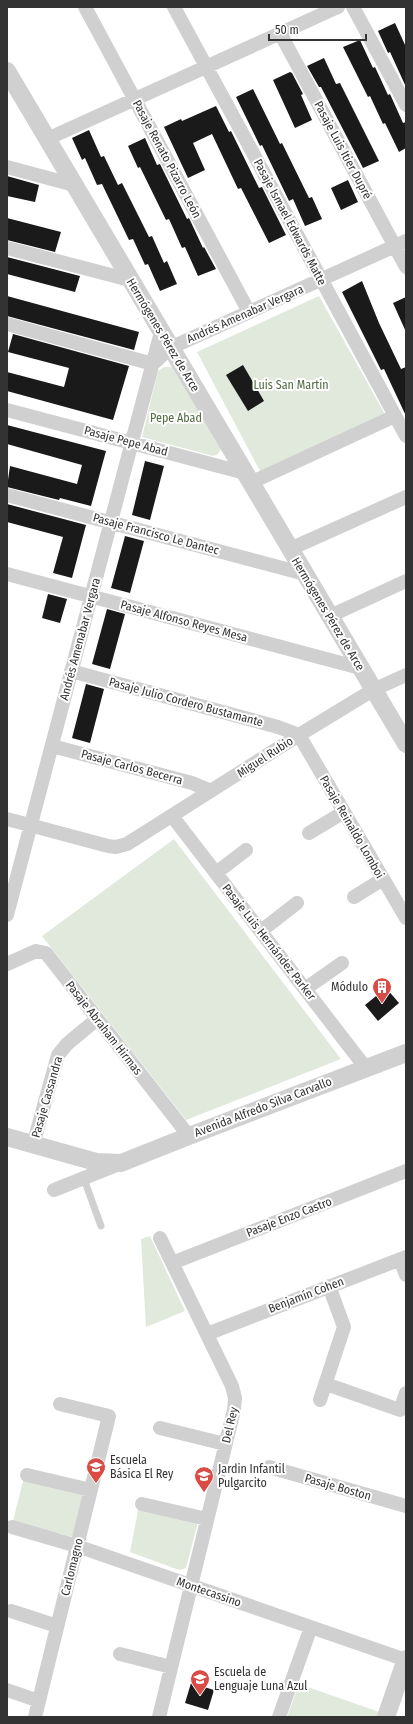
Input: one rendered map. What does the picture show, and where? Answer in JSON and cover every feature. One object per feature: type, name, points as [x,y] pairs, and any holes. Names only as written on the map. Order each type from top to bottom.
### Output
[{"type":"street","name":"Pasaje Renato Pizarro León","points":[[85,7],[249,312]]},
{"type":"street","name":"Pasaje Ismael Edwards Matte","points":[[174,7],[406,436]]},
{"type":"street","points":[[47,139],[338,7]]},
{"type":"street","points":[[353,7],[406,105]]},
{"type":"street","name":"Pasaje Luis Itier Dupré","points":[[280,34],[400,243],[406,267]]},
{"type":"street","name":"Hermógenes Pérez de Arce","points":[[8,75],[406,744]]},
{"type":"street","points":[[7,167],[74,185]]},
{"type":"street","name":"Andrés Amenabar Vergara","points":[[153,364],[170,348],[400,243]]},
{"type":"street","points":[[7,248],[130,280]]},
{"type":"street","points":[[7,324],[153,364]]},
{"type":"street","name":"Andrés Amenabar Vergara","points":[[7,915],[161,332]]},
{"type":"street","name":"Pasaje Pepe Abad","points":[[7,410],[132,443],[247,478]]},
{"type":"street","points":[[247,478],[395,416]]},
{"type":"street","name":"Pasaje Francisco Le Dantec","points":[[7,495],[305,574]]},
{"type":"street","points":[[290,550],[406,497]]},
{"type":"street","name":"Pasaje Alfonso Reyes Mesa","points":[[7,574],[360,668]]},
{"type":"street","points":[[330,616],[406,581]]},
{"type":"street","name":"Pasaje Julio Cordero Bustamante","points":[[71,671],[278,727],[299,735]]},
{"type":"street","name":"Miguel Rubio","points":[[31,826],[108,846],[116,847],[128,844],[299,735],[374,690],[406,675]]},
{"type":"street","name":"Pasaje Reinaldo Lomboi","points":[[299,735],[406,918]]},
{"type":"street","name":"Pasaje Carlos Becerra","points":[[52,746],[192,783],[211,791]]},
{"type":"street","points":[[309,833],[344,812]]},
{"type":"street","name":"Pasaje Luis Hernández Parker","points":[[172,816],[365,1067]]},
{"type":"street","points":[[7,819],[31,826]]},
{"type":"street","points":[[216,873],[246,850]]},
{"type":"street","points":[[354,897],[383,879]]},
{"type":"street","points":[[260,932],[297,903]]},
{"type":"street","name":"Pasaje Abraham Hirmas","points":[[7,964],[36,951],[46,954],[188,1136]]},
{"type":"street","points":[[305,989],[342,963]]},
{"type":"street","name":"Pasaje Cassandra","points":[[33,1145],[58,1055],[67,1044],[97,1019]]},
{"type":"street","name":"Avenida Alfredo Silva Carvallo","points":[[54,1190],[365,1067],[406,1053]]},
{"type":"street","name":"Avenida Alfredo Silva Carvallo","points":[[7,1137],[96,1162],[121,1163]]},
{"type":"street","name":"Pasaje Enzo Castro","points":[[172,1263],[406,1171]]},
{"type":"street","name":"Del Rey","points":[[159,1717],[235,1398],[232,1386],[160,1238]]},
{"type":"street","points":[[403,1258],[406,1275]]},
{"type":"street","name":"Benjamín Cohen","points":[[207,1334],[403,1258]]},
{"type":"street","points":[[320,1400],[344,1327],[329,1286]]},
{"type":"street","points":[[326,1384],[400,1410],[406,1393]]},
{"type":"street","name":"Carlomagno","points":[[35,1717],[109,1416],[60,1404]]},
{"type":"street","points":[[160,1428],[225,1444]]},
{"type":"street","name":"Pasaje Boston","points":[[269,1468],[406,1506]]},
{"type":"street","points":[[27,1475],[91,1490]]},
{"type":"street","points":[[142,1504],[207,1519]]},
{"type":"street","name":"Montecassino","points":[[12,1527],[77,1546],[406,1660]]},
{"type":"street","points":[[11,1611],[57,1626]]},
{"type":"street","points":[[279,1717],[311,1627]]},
{"type":"street","points":[[120,1654],[171,1667]]},
{"type":"street","points":[[386,1717],[406,1660]]},
{"type":"street","points":[[7,1690],[39,1701]]},
{"type":"lane","points":[[84,1179],[101,1226]]},
{"type":"green space","name":"Luis San Martín","points":[[319,296],[386,416],[263,473],[260,471],[197,352]]},
{"type":"green space","name":"Pepe Abad","points":[[164,367],[172,367],[221,449],[218,454],[213,456],[142,437],[158,371]]},
{"type":"green space","points":[[174,839],[341,1059],[186,1120],[42,936]]},
{"type":"green space","points":[[150,1236],[185,1311],[146,1327],[141,1239]]},
{"type":"green space","points":[[24,1477],[88,1492],[76,1538],[13,1521]]},
{"type":"green space","points":[[139,1506],[198,1522],[186,1568],[179,1570],[130,1552]]},
{"type":"green space","points":[[299,1684],[385,1714],[383,1717],[287,1717]]},
{"type":"building","points":[[395,23],[406,47],[406,87],[390,52],[388,53],[378,31]]},
{"type":"building","points":[[360,40],[388,95],[390,94],[403,123],[406,122],[406,148],[399,152],[385,123],[383,124],[370,96],[368,97],[343,47]]},
{"type":"building","points":[[324,58],[336,84],[340,83],[379,161],[363,168],[321,87],[319,87],[307,66]]},
{"type":"building","points":[[290,72],[292,73],[303,94],[301,95],[312,120],[295,128],[273,80]]},
{"type":"building","points":[[253,89],[280,144],[282,143],[309,198],[312,197],[322,219],[305,226],[293,199],[289,201],[262,145],[260,146],[236,97]]},
{"type":"building","points":[[216,106],[229,132],[231,131],[259,188],[262,187],[286,235],[269,243],[241,188],[238,189],[212,134],[193,143],[205,170],[188,178],[164,127]]},
{"type":"building","points":[[89,130],[101,157],[104,156],[118,185],[122,183],[149,237],[152,236],[164,263],[167,261],[177,284],[160,291],[148,264],[145,265],[133,239],[129,240],[102,184],[97,185],[85,158],[82,160],[72,138]]},
{"type":"building","points":[[145,138],[157,165],[160,164],[187,219],[189,218],[203,248],[204,247],[216,269],[198,276],[185,247],[182,248],[169,219],[166,220],[128,146]]},
{"type":"building","points":[[7,176],[39,185],[35,202],[7,196]]},
{"type":"building","points":[[348,180],[358,202],[341,210],[331,188]]},
{"type":"building","points":[[7,218],[61,232],[55,252],[7,240]]},
{"type":"building","points":[[7,257],[80,276],[75,292],[7,274]]},
{"type":"building","points":[[362,281],[379,323],[401,369],[406,367],[406,416],[384,369],[381,370],[342,292]]},
{"type":"building","points":[[7,296],[139,332],[134,350],[7,316]]},
{"type":"building","points":[[406,297],[406,332],[393,303]]},
{"type":"building","points":[[13,334],[129,366],[113,420],[7,391],[7,372],[64,387],[69,368],[8,352]]},
{"type":"building","points":[[243,365],[264,401],[248,411],[226,375]]},
{"type":"building","points":[[7,425],[106,451],[91,506],[60,498],[59,500],[7,487],[10,466],[77,484],[82,465],[7,444]]},
{"type":"building","points":[[145,461],[164,466],[150,520],[132,515]]},
{"type":"building","points":[[7,504],[86,525],[72,578],[53,573],[63,537],[7,522]]},
{"type":"building","points":[[125,536],[144,541],[130,593],[111,588]]},
{"type":"building","points":[[48,594],[67,599],[60,623],[42,618]]},
{"type":"building","points":[[107,609],[125,614],[110,669],[92,664]]},
{"type":"building","points":[[86,684],[104,689],[90,743],[72,738]]},
{"type":"building","name":"Módulo","points":[[386,988],[399,1003],[378,1021],[365,1005]]},
{"type":"building","name":"Escuela de Lenguaje Luna Azul","points":[[191,1683],[214,1690],[208,1710],[185,1703]]},
{"type":"place","name":"Módulo","points":[[382,1004]]},
{"type":"place","name":"Escuela Básica El Rey","points":[[96,1484]]},
{"type":"place","name":"Jardin Infantil Pulgarcito","points":[[204,1493]]},
{"type":"place","name":"Escuela de Lenguaje Luna Azul","points":[[200,1696]]}]
